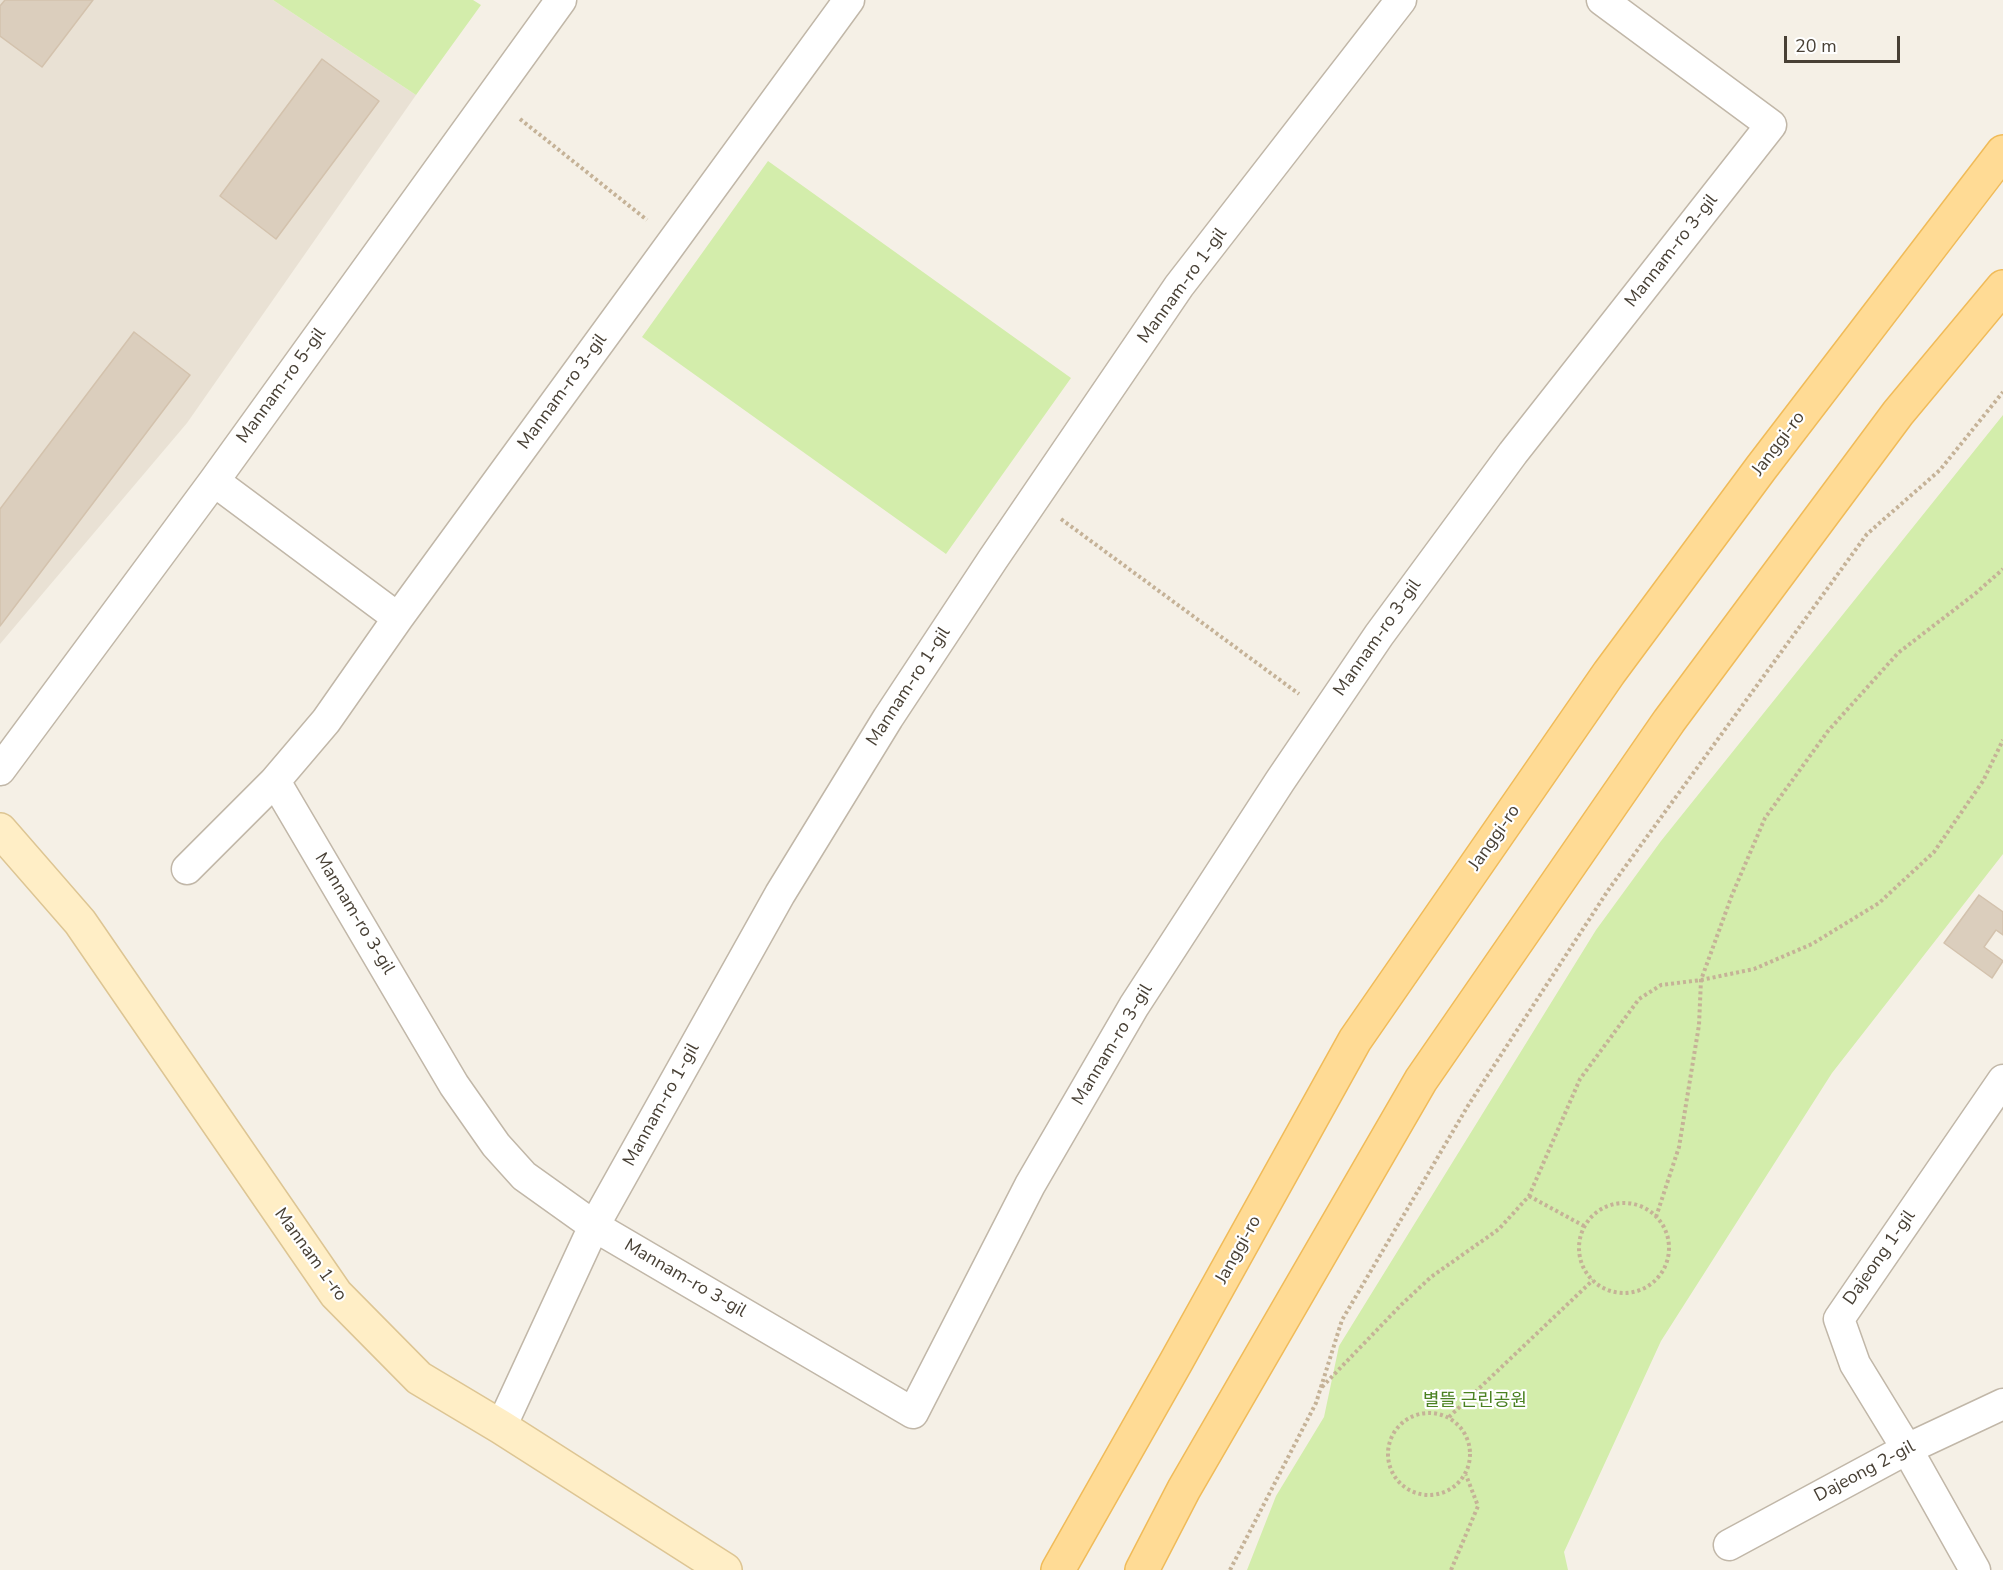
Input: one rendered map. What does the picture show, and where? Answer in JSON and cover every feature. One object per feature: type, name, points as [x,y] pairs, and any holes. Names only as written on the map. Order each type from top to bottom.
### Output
[{"type":"main road","name":"Janggi-ro","points":[[1058,1570],[1355,1040],[1609,673],[1761,468],[2003,152]]},
{"type":"main road","points":[[1142,1570],[1184,1489],[1421,1080],[1670,720],[1898,413],[2003,287]]},
{"type":"street","name":"Mannam-ro 5-gil","points":[[0,770],[214,481],[561,0]]},
{"type":"street","name":"Mannam-ro 3-gil","points":[[187,869],[275,782],[326,721],[398,618],[849,0]]},
{"type":"street","name":"Mannam-ro 1-gil","points":[[501,1427],[594,1226],[780,894],[888,718],[1179,286],[1401,0]]},
{"type":"street","name":"Mannam-ro 3-gil","points":[[275,782],[454,1085],[496,1145],[524,1176],[594,1226],[913,1413],[1030,1185],[1134,1006],[1326,713],[1379,634],[1513,453],[1771,125],[1602,0]]},
{"type":"street","points":[[214,481],[398,618]]},
{"type":"street","name":"Mannam 1-ro","points":[[0,830],[80,922],[336,1294],[419,1378],[501,1427],[725,1570]]},
{"type":"street","name":"Dajeong 1-gil","points":[[1975,1570],[1907,1449],[1855,1365],[1839,1319],[2003,1080]]},
{"type":"street","name":"Dajeong 2-gil","points":[[1729,1545],[1907,1449],[2003,1404]]},
{"type":"path","points":[[491,96],[674,241]]},
{"type":"path","points":[[1230,1570],[1316,1403],[1342,1320],[1469,1104],[1609,889],[1867,534],[1940,470],[2003,392]]},
{"type":"path","points":[[1034,499],[1326,713]]},
{"type":"path","points":[[1656,1217],[1679,1147],[1699,1025],[1701,980],[1732,895],[1766,818],[1828,731],[1898,653],[1976,593],[2003,569]]},
{"type":"path","points":[[1320,1390],[1431,1277],[1499,1229],[1529,1196],[1580,1079],[1639,999],[1661,985],[1701,980],[1754,969],[1812,944],[1879,903],[1934,852],[1983,781],[2003,740]]},
{"type":"path","points":[[1529,1196],[1584,1226]]},
{"type":"path","points":[[1620,1203],[1635,1204],[1649,1210],[1656,1217],[1660,1220],[1666,1234],[1669,1249],[1666,1264],[1648,1286],[1634,1292],[1627,1292],[1605,1288],[1593,1280],[1584,1269],[1579,1240],[1584,1226],[1593,1215],[1606,1206],[1620,1203]]},
{"type":"path","points":[[1449,1418],[1593,1280]]},
{"type":"path","points":[[1421,1413],[1436,1413],[1449,1418],[1460,1425],[1471,1449],[1470,1462],[1465,1475],[1452,1489],[1433,1496],[1420,1495],[1407,1490],[1396,1480],[1390,1468],[1388,1453],[1390,1440],[1398,1427],[1408,1418],[1421,1413]]},
{"type":"path","points":[[1451,1570],[1478,1506],[1465,1475]]},
{"type":"shaded area","points":[[0,0],[273,0],[416,95],[187,423],[0,644]]},
{"type":"green space","points":[[273,0],[473,0],[481,5],[416,95]]},
{"type":"green space","points":[[768,161],[1071,378],[946,554],[642,337]]},
{"type":"green space","name":"별뜰 근린공원","points":[[2003,415],[2003,854],[1832,1073],[1661,1341],[1564,1552],[1568,1570],[1247,1570],[1276,1496],[1324,1417],[1339,1346],[1596,930],[1661,841]]},
{"type":"building","points":[[5,0],[93,0],[42,67],[0,36],[0,6]]},
{"type":"building","points":[[322,59],[379,101],[276,239],[220,196]]},
{"type":"building","points":[[134,332],[190,375],[0,626],[0,509]]},
{"type":"building","points":[[1979,895],[2003,912],[2003,935],[1996,930],[1984,947],[2003,961],[1992,978],[1944,943]]}]
